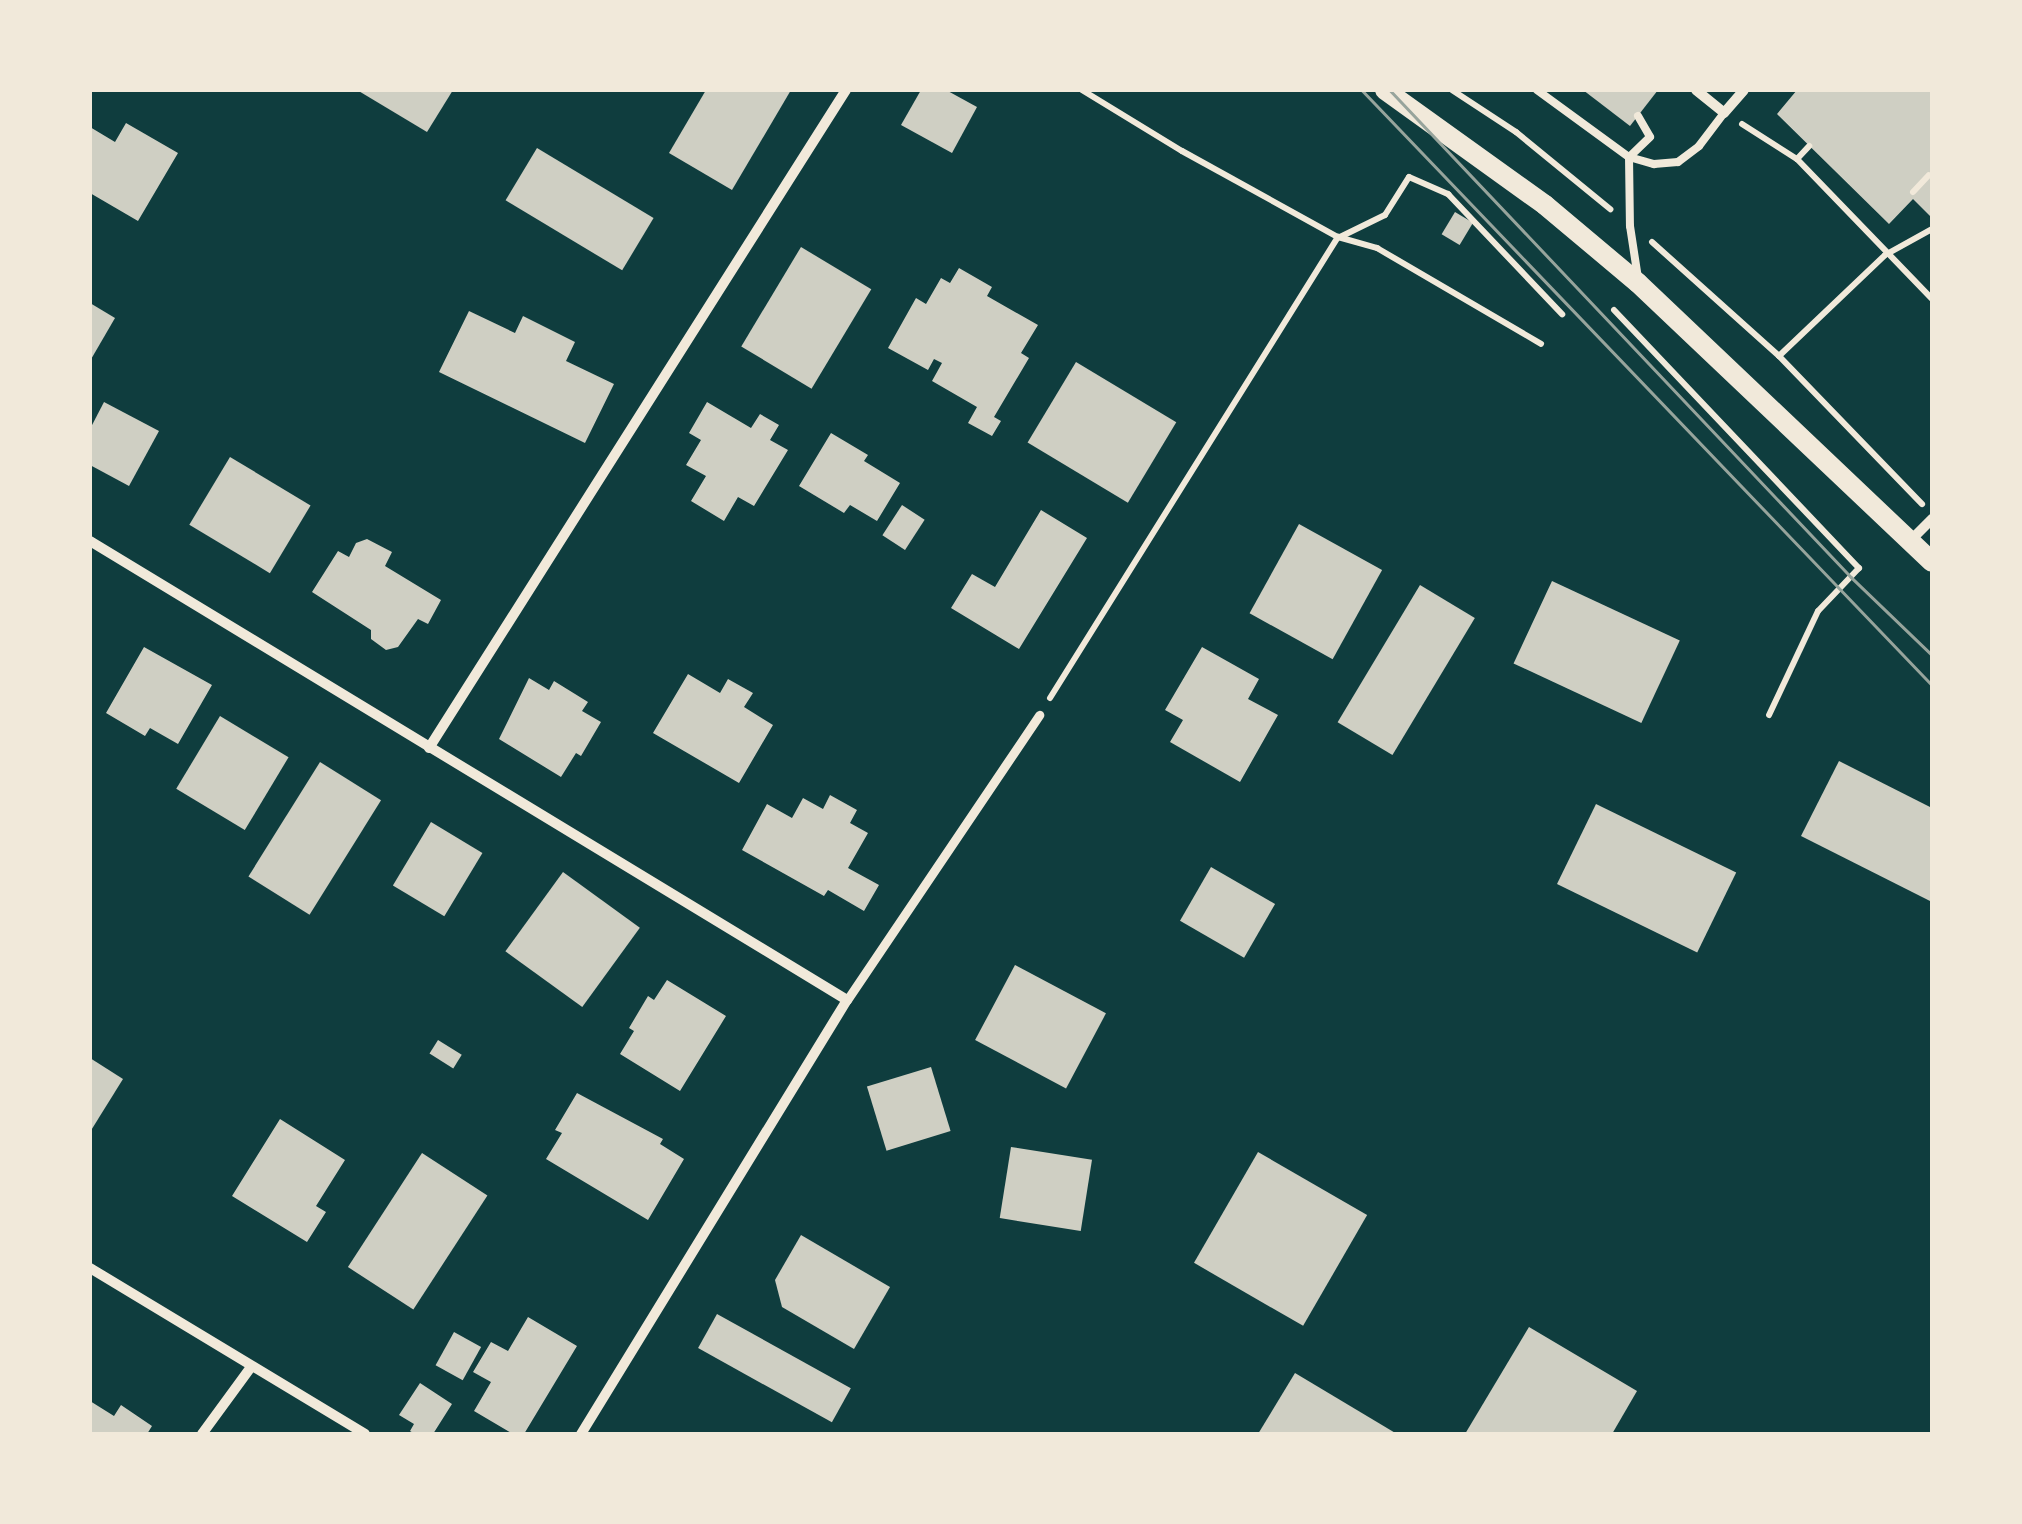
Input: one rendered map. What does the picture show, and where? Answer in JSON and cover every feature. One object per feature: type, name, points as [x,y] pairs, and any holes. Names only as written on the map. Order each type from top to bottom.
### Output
[{"type":"main road","points":[[1385,90],[1545,205],[1638,284],[1932,562]]},
{"type":"street","points":[[429,748],[846,90]]},
{"type":"street","points":[[1696,90],[1724,112],[1744,90]]},
{"type":"street","points":[[1911,540],[1932,520]]},
{"type":"street","points":[[90,541],[847,1000]]},
{"type":"street","points":[[581,1434],[847,1000],[1039,716]]},
{"type":"street","points":[[90,1268],[365,1434]]},
{"type":"street","points":[[202,1434],[251,1367]]},
{"type":"lane","points":[[1537,90],[1629,156],[1654,164],[1678,162],[1699,146],[1724,112]]},
{"type":"lane","points":[[1638,116],[1650,137],[1629,156],[1630,226],[1638,284]]},
{"type":"path","points":[[1082,90],[1182,151],[1338,237],[1377,248],[1540,344]]},
{"type":"path","points":[[1452,90],[1516,132],[1666,252],[1779,356],[1911,492]]},
{"type":"path","points":[[1724,112],[1797,160],[1932,299]]},
{"type":"path","points":[[1797,160],[1809,146]]},
{"type":"path","points":[[1912,192],[1929,175]]},
{"type":"path","points":[[1039,716],[1338,237],[1385,215],[1409,177],[1448,194],[1562,314]]},
{"type":"path","points":[[1779,356],[1886,255],[1932,229]]},
{"type":"path","points":[[1614,310],[1859,568],[1818,611],[1768,716]]},
{"type":"building","points":[[357,90],[453,90],[427,132]]},
{"type":"building","points":[[706,90],[791,90],[732,190],[669,153]]},
{"type":"building","points":[[921,90],[946,90],[977,107],[952,153],[901,125]]},
{"type":"building","points":[[1583,90],[1658,90],[1630,126]]},
{"type":"building","points":[[1797,90],[1932,90],[1932,218],[1913,199],[1889,224],[1777,114]]},
{"type":"building","points":[[126,123],[178,153],[138,221],[90,193],[90,127],[115,142]]},
{"type":"building","points":[[537,148],[654,218],[622,270],[506,200]]},
{"type":"building","points":[[1455,212],[1473,223],[1460,245],[1442,234]]},
{"type":"building","points":[[801,247],[871,289],[812,389],[741,346]]},
{"type":"building","points":[[959,268],[992,287],[987,296],[1038,325],[1021,353],[1029,358],[994,417],[1001,421],[992,436],[968,423],[977,407],[932,381],[942,363],[934,359],[928,370],[888,348],[916,298],[926,304],[941,278],[950,283]]},
{"type":"building","points":[[90,303],[115,318],[90,361]]},
{"type":"building","points":[[469,311],[515,333],[523,316],[575,342],[566,361],[614,384],[585,443],[439,372]]},
{"type":"building","points":[[1076,362],[1176,422],[1128,503],[1028,443]]},
{"type":"building","points":[[104,402],[159,431],[129,486],[90,465],[90,429]]},
{"type":"building","points":[[707,402],[751,428],[760,414],[779,425],[770,440],[788,450],[754,506],[738,497],[724,521],[691,501],[706,476],[686,465],[701,440],[689,433]]},
{"type":"building","points":[[831,433],[868,455],[864,461],[900,483],[877,521],[850,505],[844,513],[799,486]]},
{"type":"building","points":[[230,457],[311,505],[270,573],[189,525]]},
{"type":"building","points":[[902,505],[925,520],[905,550],[882,535]]},
{"type":"building","points":[[1041,510],[1087,538],[1019,649],[951,608],[972,574],[995,587]]},
{"type":"building","points":[[1299,524],[1382,570],[1333,659],[1250,613]]},
{"type":"building","points":[[367,539],[392,552],[385,566],[441,600],[428,624],[418,619],[398,647],[386,650],[371,639],[371,630],[312,592],[338,551],[349,557],[356,543]]},
{"type":"building","points":[[1552,581],[1680,641],[1641,723],[1514,663]]},
{"type":"building","points":[[1420,585],[1475,618],[1392,755],[1338,722]]},
{"type":"building","points":[[144,647],[212,685],[178,744],[150,728],[145,736],[106,713]]},
{"type":"building","points":[[1202,647],[1259,679],[1248,699],[1278,715],[1240,782],[1170,742],[1183,720],[1165,710]]},
{"type":"building","points":[[688,674],[720,693],[728,679],[753,693],[744,707],[773,725],[739,783],[653,733]]},
{"type":"building","points":[[529,678],[549,690],[554,681],[588,702],[582,711],[601,722],[581,756],[576,753],[561,777],[499,739]]},
{"type":"building","points":[[220,716],[289,757],[245,830],[176,789]]},
{"type":"building","points":[[1839,761],[1932,808],[1932,902],[1801,836]]},
{"type":"building","points":[[320,762],[381,800],[310,915],[248,876]]},
{"type":"building","points":[[830,795],[857,810],[850,823],[868,833],[848,868],[879,885],[864,911],[828,890],[824,896],[742,850],[767,804],[792,818],[803,798],[823,809]]},
{"type":"building","points":[[1596,804],[1736,872],[1697,952],[1557,884]]},
{"type":"building","points":[[431,822],[482,853],[444,916],[393,885]]},
{"type":"building","points":[[1211,867],[1275,904],[1244,958],[1180,921]]},
{"type":"building","points":[[563,872],[640,928],[582,1007],[505,951]]},
{"type":"building","points":[[1015,965],[1106,1013],[1066,1088],[975,1040]]},
{"type":"building","points":[[667,980],[726,1016],[680,1091],[620,1054],[634,1031],[629,1028],[648,996],[654,1000]]},
{"type":"building","points":[[438,1040],[462,1055],[453,1068],[430,1054]]},
{"type":"building","points":[[90,1058],[123,1079],[90,1132]]},
{"type":"building","points":[[931,1067],[951,1131],[887,1151],[867,1087]]},
{"type":"building","points":[[577,1093],[663,1139],[660,1144],[684,1159],[648,1220],[546,1159],[562,1133],[555,1130]]},
{"type":"building","points":[[280,1119],[345,1160],[316,1206],[326,1212],[307,1242],[232,1196]]},
{"type":"building","points":[[1011,1147],[1092,1160],[1081,1231],[1000,1218]]},
{"type":"building","points":[[1258,1152],[1367,1215],[1303,1326],[1194,1263]]},
{"type":"building","points":[[422,1153],[487,1195],[413,1310],[348,1267]]},
{"type":"building","points":[[801,1235],[890,1287],[854,1349],[782,1307],[775,1280]]},
{"type":"building","points":[[717,1314],[851,1388],[832,1422],[698,1348]]},
{"type":"building","points":[[528,1317],[577,1346],[524,1434],[513,1434],[474,1411],[491,1382],[473,1372],[491,1342],[508,1351]]},
{"type":"building","points":[[1529,1327],[1637,1391],[1612,1434],[1465,1434]]},
{"type":"building","points":[[454,1332],[481,1347],[463,1380],[436,1365]]},
{"type":"building","points":[[1295,1373],[1397,1434],[1258,1434]]},
{"type":"building","points":[[420,1383],[452,1404],[433,1434],[415,1434],[410,1431],[414,1424],[399,1415]]},
{"type":"building","points":[[90,1401],[114,1416],[121,1405],[152,1426],[147,1434],[90,1434]]},
{"type":"tram line","points":[[1362,90],[1932,685]]},
{"type":"tram line","points":[[1390,90],[1851,577],[1932,655]]}]
